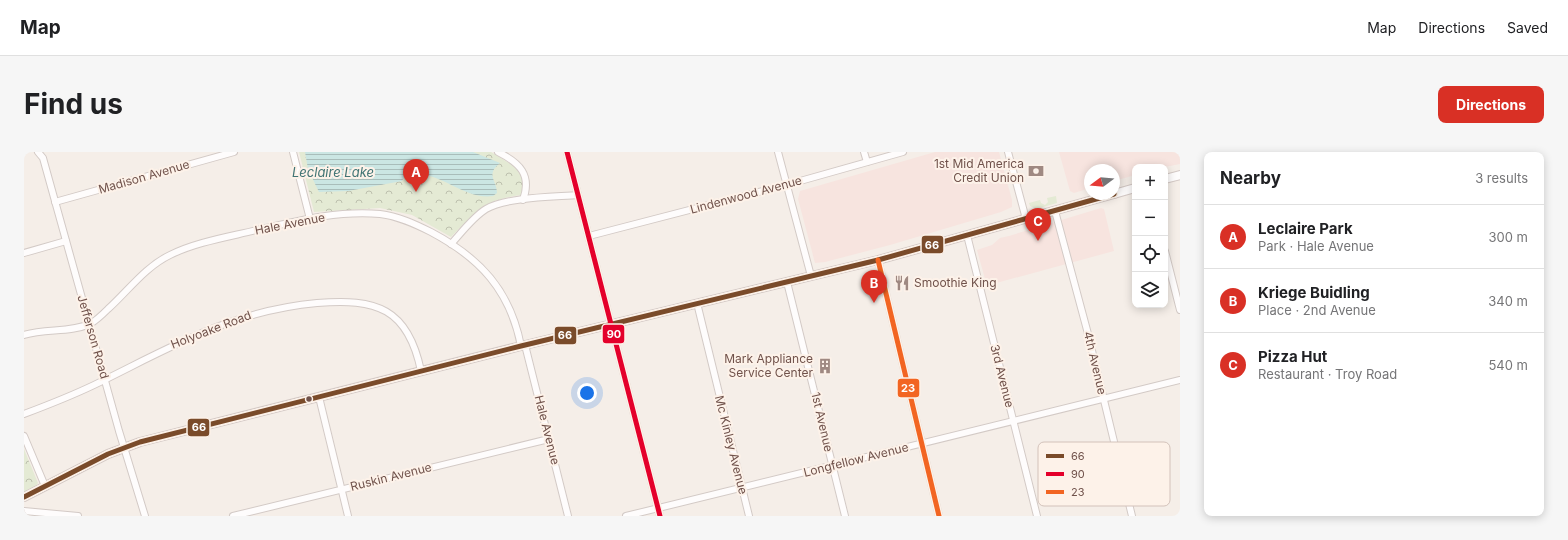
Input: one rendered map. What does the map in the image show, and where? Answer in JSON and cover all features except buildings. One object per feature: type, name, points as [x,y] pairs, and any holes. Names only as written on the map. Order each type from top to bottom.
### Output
[{"type":"main road","points":[[1168,178],[1180,175]]},
{"type":"main road","points":[[1120,192],[1132,189]]},
{"type":"main road","points":[[24,497],[91,462],[124,448],[421,371],[878,260],[1093,200]]},
{"type":"street","name":"Jefferson Road","points":[[38,152],[44,155],[55,202],[89,324],[145,516]]},
{"type":"street","name":"Madison Avenue","points":[[55,202],[234,152]]},
{"type":"street","points":[[293,152],[310,219]]},
{"type":"street","points":[[498,152],[512,161],[524,172],[527,184],[523,200]]},
{"type":"street","points":[[567,152],[660,516]]},
{"type":"street","points":[[778,152],[811,276]]},
{"type":"street","points":[[864,152],[867,162]]},
{"type":"street","name":"Lindenwood Avenue","points":[[589,236],[786,185],[903,152]]},
{"type":"street","points":[[1008,152],[1026,219]]},
{"type":"street","points":[[451,244],[485,209],[500,202],[578,195]]},
{"type":"street","name":"4th Avenue","points":[[1055,211],[1114,442]]},
{"type":"street","name":"Hale Avenue","points":[[89,324],[118,300],[148,269],[169,255],[206,243],[310,219],[367,214],[392,216],[424,229],[451,244],[479,265],[495,283],[511,310],[523,346],[549,439],[568,516]]},
{"type":"street","name":"3rd Avenue","points":[[967,236],[1037,516]]},
{"type":"street","points":[[24,253],[66,241]]},
{"type":"street","points":[[878,260],[939,516]]},
{"type":"street","points":[[1168,263],[1180,310]]},
{"type":"street","name":"1st Avenue","points":[[787,282],[845,516]]},
{"type":"street","name":"Holyoake Road","points":[[24,414],[54,403],[176,343],[240,317],[308,304],[344,301],[373,305],[389,313],[397,320],[413,343],[421,371]]},
{"type":"street","name":"Mc Kinley Avenue","points":[[697,303],[749,516]]},
{"type":"street","points":[[24,335],[89,324]]},
{"type":"street","name":"Longfellow Avenue","points":[[626,516],[1180,380]]},
{"type":"street","points":[[319,397],[348,516]]},
{"type":"street","points":[[24,436],[45,486]]},
{"type":"street","name":"Ruskin Avenue","points":[[233,516],[549,439]]},
{"type":"street","name":"4th Avenue","points":[[1130,506],[1132,516]]},
{"type":"street","points":[[24,511],[78,516]]},
{"type":"shaded area","points":[[935,152],[999,152],[1012,200],[1012,207],[1001,212],[890,245],[825,262],[815,263],[798,199],[800,191]]},
{"type":"shaded area","points":[[1059,152],[1180,152],[1180,164],[1168,166],[1168,164],[1132,164],[1132,176],[1120,179],[1120,164],[1084,164],[1084,190],[1074,193],[1070,191]]},
{"type":"shaded area","points":[[1101,208],[1104,209],[1114,251],[989,285],[985,279],[977,250],[992,245],[1000,238]]},
{"type":"green space","points":[[299,152],[491,152],[519,169],[523,176],[524,190],[521,195],[497,200],[481,208],[451,237],[412,215],[380,208],[314,212]]},
{"type":"green space","points":[[1056,196],[1057,203],[1036,209],[1030,206],[1029,203],[1040,200],[1041,203],[1045,205],[1048,202],[1047,198]]},
{"type":"green space","points":[[24,449],[38,483],[36,486],[24,492]]},
{"type":"water","name":"Leclaire Lake","points":[[305,152],[473,152],[500,163],[492,174],[497,188],[497,193],[493,196],[482,196],[459,189],[427,175],[415,174],[404,177],[402,181],[348,191],[319,192],[308,169]]},
{"type":"transit line","name":"90","points":[[567,152],[660,516]]},
{"type":"transit line","name":"66","points":[[24,497],[108,454],[140,442],[521,346],[878,260],[1093,200]]},
{"type":"transit line","name":"23","points":[[878,260],[939,516]]},
{"type":"place","name":"1st Mid America Credit Union","points":[[1036,171]]},
{"type":"place","name":"Leclaire Park","points":[[416,192]]},
{"type":"place","name":"Pizza Hut","points":[[1038,241]]},
{"type":"place","name":"Smoothie King","points":[[902,283]]},
{"type":"place","name":"Kriege Buidling","points":[[874,303]]},
{"type":"place","name":"Mark Appliance Service Center","points":[[825,366]]}]
